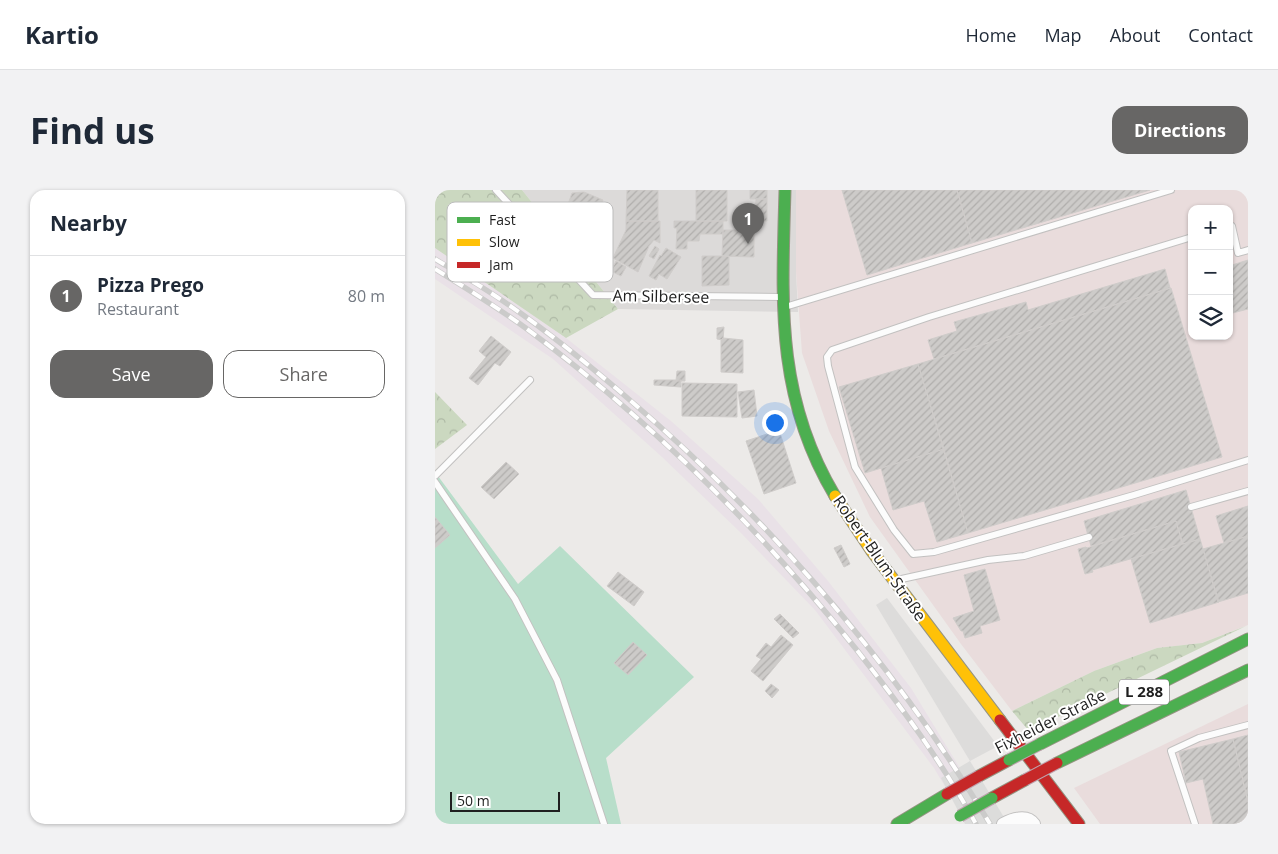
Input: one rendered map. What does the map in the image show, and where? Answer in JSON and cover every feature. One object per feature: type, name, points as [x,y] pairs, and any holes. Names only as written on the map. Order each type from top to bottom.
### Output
[{"type":"main road","name":"Robert-Blum-Straße","points":[[785,190],[783,302],[788,366],[809,446],[843,509],[895,581],[1079,824]]},
{"type":"main road","name":"Fixheider Straße","points":[[897,824],[1009,760],[1248,640]]},
{"type":"main road","name":"L 288","points":[[957,818],[1057,763],[1248,670]]},
{"type":"street","points":[[1007,822],[1021,818],[1032,820],[1035,824]]},
{"type":"lane","name":"Am Silbersee","points":[[496,190],[507,202]]},
{"type":"lane","name":"Am Silbersee","points":[[581,282],[593,295],[783,302],[1171,190]]},
{"type":"lane","points":[[1233,234],[1238,253],[1248,250]]},
{"type":"lane","points":[[1188,238],[929,317],[832,350],[827,357],[827,366],[855,467],[894,530],[913,554],[943,549],[1134,495],[1248,460]]},
{"type":"lane","points":[[435,476],[530,380]]},
{"type":"lane","points":[[435,482],[515,599],[557,680],[605,824]]},
{"type":"lane","points":[[1191,507],[1248,491]]},
{"type":"lane","points":[[895,581],[988,560],[1024,556],[1089,537]]},
{"type":"lane","points":[[1195,824],[1171,751],[1199,738],[1248,725]]},
{"type":"shaded area","points":[[522,190],[796,190],[798,312],[618,309],[596,282],[613,282],[613,202],[532,202]]},
{"type":"shaded area","points":[[796,190],[1248,190],[1248,625],[1202,643],[1157,648],[1094,671],[1012,711],[961,644],[870,517],[829,431],[802,353],[796,272]]},
{"type":"shaded area","points":[[435,248],[447,256],[447,282],[484,282],[566,338],[671,421],[758,499],[828,581],[911,688],[994,824],[967,824],[934,768],[815,610],[740,532],[662,457],[553,359],[435,279]]},
{"type":"shaded area","points":[[887,598],[998,746],[970,761],[876,605]]},
{"type":"shaded area","points":[[1248,704],[1248,824],[1100,824],[1074,788]]},
{"type":"green space","points":[[435,190],[522,190],[532,202],[447,202],[447,256],[435,248]]},
{"type":"green space","points":[[484,282],[596,282],[618,309],[566,338]]},
{"type":"green space","points":[[435,392],[467,425],[435,449]]},
{"type":"green space","points":[[435,472],[518,584],[560,546],[694,677],[606,758],[621,824],[435,824]]},
{"type":"green space","points":[[1246,626],[1029,731],[1012,711],[1094,671],[1157,648],[1202,643]]},
{"type":"pier","points":[[970,761],[1008,824],[965,824],[941,778]]},
{"type":"building","points":[[627,190],[658,190],[658,221],[626,221]]},
{"type":"building","points":[[696,190],[727,190],[727,221],[696,221]]},
{"type":"building","points":[[750,190],[767,190],[767,199],[750,199]]},
{"type":"building","points":[[842,190],[957,190],[972,243],[867,275]]},
{"type":"building","points":[[957,190],[1150,190],[972,243]]},
{"type":"building","points":[[584,192],[603,200],[602,202],[569,202],[572,193]]},
{"type":"building","points":[[756,199],[767,199],[767,221],[755,221]]},
{"type":"building","points":[[626,221],[660,221],[660,243],[654,240],[649,246],[638,272],[613,258],[626,230]]},
{"type":"building","points":[[674,221],[723,221],[723,234],[700,234],[699,241],[687,241],[687,249],[676,249],[677,228],[674,228]]},
{"type":"building","points":[[723,230],[754,230],[754,257],[722,256]]},
{"type":"building","points":[[655,246],[659,249],[654,259],[649,256]]},
{"type":"building","points":[[666,248],[681,257],[667,279],[659,274],[656,280],[649,276]]},
{"type":"building","points":[[702,256],[729,256],[729,285],[702,286]]},
{"type":"building","points":[[1248,260],[1248,309],[1233,313],[1233,295],[1233,265]]},
{"type":"building","points":[[616,261],[626,267],[621,276],[613,272]]},
{"type":"building","points":[[1165,269],[1170,288],[934,359],[928,340],[957,331],[954,322],[1026,302],[1028,310]]},
{"type":"building","points":[[1171,288],[1222,457],[968,533],[918,364]]},
{"type":"building","points":[[724,327],[723,340],[717,339],[717,328]]},
{"type":"building","points":[[491,336],[511,352],[500,366],[495,363],[478,385],[469,378],[486,357],[479,351]]},
{"type":"building","points":[[723,338],[743,340],[743,373],[721,372],[721,340]]},
{"type":"building","points":[[918,364],[944,449],[865,473],[839,387]]},
{"type":"building","points":[[677,371],[685,371],[685,381],[676,381]]},
{"type":"building","points":[[654,380],[681,380],[681,387],[654,385]]},
{"type":"building","points":[[682,383],[737,384],[737,417],[682,416]]},
{"type":"building","points":[[754,390],[757,416],[742,418],[738,392]]},
{"type":"building","points":[[779,430],[796,483],[764,494],[746,441]]},
{"type":"building","points":[[944,449],[968,533],[937,542],[924,501],[893,510],[881,468]]},
{"type":"building","points":[[506,462],[519,474],[494,499],[481,487]]},
{"type":"building","points":[[1186,490],[1200,539],[1183,544],[1176,521],[1091,546],[1084,521]]},
{"type":"building","points":[[1248,506],[1248,536],[1224,543],[1216,516]]},
{"type":"building","points":[[435,517],[450,535],[435,548]]},
{"type":"building","points":[[1176,521],[1182,544],[1092,570],[1093,572],[1085,574],[1078,549],[1087,548]]},
{"type":"building","points":[[1248,536],[1248,593],[1218,602],[1203,549]]},
{"type":"building","points":[[1200,539],[1219,602],[1150,623],[1131,559]]},
{"type":"building","points":[[841,545],[850,564],[844,567],[834,548]]},
{"type":"building","points":[[985,569],[1000,620],[980,626],[982,633],[965,638],[963,631],[961,631],[953,618],[974,611],[964,575]]},
{"type":"building","points":[[618,572],[644,592],[634,606],[607,586]]},
{"type":"building","points":[[780,614],[799,633],[793,638],[774,619]]},
{"type":"building","points":[[781,635],[793,645],[763,681],[751,671],[761,659],[756,656],[766,643],[771,647]]},
{"type":"building","points":[[633,642],[647,655],[628,675],[614,663]]},
{"type":"building","points":[[771,684],[779,690],[772,698],[765,691]]},
{"type":"building","points":[[1248,735],[1248,802],[1233,739]]},
{"type":"building","points":[[1233,739],[1248,802],[1248,821],[1234,824],[1213,824],[1203,779],[1186,783],[1179,752]]},
{"type":"railway","points":[[435,259],[447,266]]},
{"type":"railway","points":[[435,269],[447,277]]},
{"type":"railway","points":[[456,282],[527,329],[573,364],[660,439],[743,519],[820,605],[856,649],[935,756],[976,824]]},
{"type":"railway","points":[[473,282],[530,320],[624,395],[677,442],[777,542],[824,594],[869,649],[912,706],[990,824]]},
{"type":"traffic: fast","points":[[785,190],[784,309],[786,347],[792,385],[801,422],[816,459],[835,496]]},
{"type":"traffic: fast","points":[[1040,744],[1248,639]]},
{"type":"traffic: fast","points":[[1057,763],[1248,670]]},
{"type":"traffic: fast","points":[[1009,760],[1040,744]]},
{"type":"traffic: fast","points":[[897,824],[947,794]]},
{"type":"traffic: fast","points":[[960,816],[992,798]]},
{"type":"traffic: slow","points":[[835,496],[871,550],[1000,720]]},
{"type":"traffic: jam","points":[[1000,720],[1079,824]]},
{"type":"traffic: jam","points":[[979,776],[1009,760]]},
{"type":"traffic: jam","points":[[1025,780],[1057,763]]},
{"type":"traffic: jam","points":[[947,794],[979,776]]},
{"type":"traffic: jam","points":[[992,798],[1025,780]]},
{"type":"place","name":"Pizza Prego","points":[[748,244]]}]
